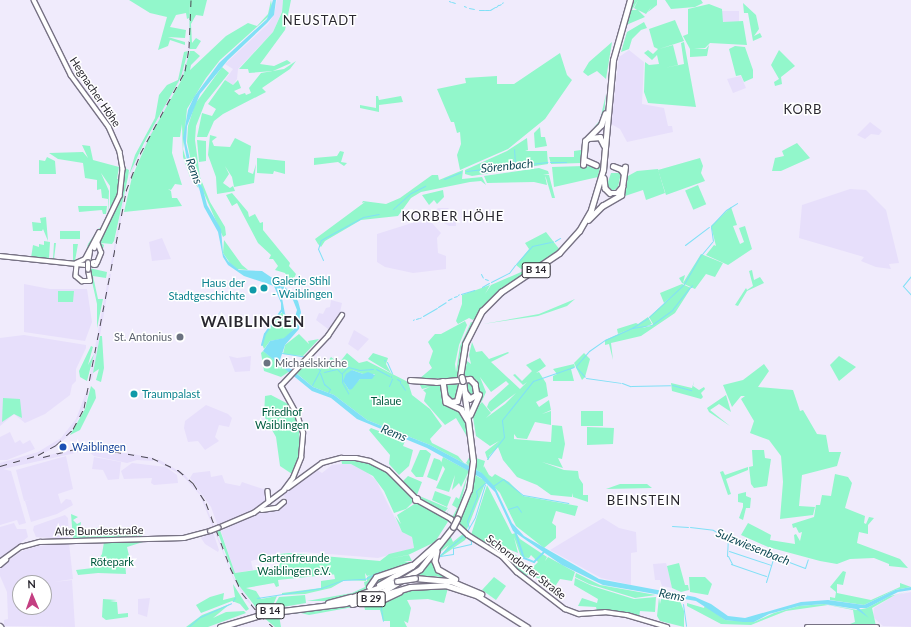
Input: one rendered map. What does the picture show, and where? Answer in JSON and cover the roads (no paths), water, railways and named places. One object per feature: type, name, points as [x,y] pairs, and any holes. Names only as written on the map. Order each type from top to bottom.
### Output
[{"type":"highway","name":"B 14","points":[[605,162],[607,106],[616,47],[631,0]]},
{"type":"highway","name":"B 14","points":[[467,419],[461,380],[467,344],[484,312],[502,294],[560,254],[588,220],[604,178],[613,71],[631,0]]},
{"type":"highway","points":[[585,163],[585,142],[601,125],[607,106]]},
{"type":"highway","points":[[585,163],[586,144],[592,136],[602,139],[605,149]]},
{"type":"highway","points":[[585,163],[596,165]]},
{"type":"highway","points":[[613,166],[624,169]]},
{"type":"highway","points":[[604,178],[605,190],[615,194],[621,188],[624,169]]},
{"type":"highway","points":[[588,220],[602,206],[621,195],[624,169]]},
{"type":"highway","name":"B 14","points":[[220,627],[267,613],[322,606],[359,599],[394,586],[415,573],[441,545],[453,526],[453,518],[469,484],[472,446],[461,380],[465,344],[479,315],[496,296],[547,262],[571,241],[593,206],[604,170]]},
{"type":"highway","points":[[412,380],[420,382],[443,383],[473,379],[478,386],[478,395],[467,419]]},
{"type":"highway","points":[[461,380],[474,382],[476,396],[468,398],[462,389]]},
{"type":"highway","points":[[443,383],[446,396],[449,401],[458,399],[462,389]]},
{"type":"highway","points":[[443,383],[446,402],[461,409],[467,419]]},
{"type":"highway","name":"B 14","points":[[215,627],[269,611],[328,603],[374,587],[423,558],[453,526]]},
{"type":"highway","points":[[441,545],[435,558],[440,571],[472,587],[485,597]]},
{"type":"highway","points":[[369,588],[376,577],[423,558]]},
{"type":"highway","name":"B 29","points":[[328,603],[357,596],[397,581],[415,578],[451,581],[485,597],[531,627]]},
{"type":"highway","name":"B 29","points":[[322,606],[361,602],[410,587],[445,585],[477,595],[527,627]]},
{"type":"highway","points":[[376,599],[384,600],[410,587]]},
{"type":"highway","points":[[807,627],[877,627]]},
{"type":"main road","name":"Hegnacher Höhe","points":[[34,0],[71,75],[109,128],[118,145],[123,169],[122,188],[98,243],[90,253]]},
{"type":"main road","name":"Hegnacher Höhe","points":[[76,265],[85,259],[98,234],[109,220]]},
{"type":"main road","name":"Hegnacher Höhe","points":[[85,280],[90,253],[98,234]]},
{"type":"main road","name":"Hegnacher Höhe","points":[[95,264],[101,253],[98,243]]},
{"type":"main road","points":[[0,256],[88,267],[95,264],[99,251],[94,248]]},
{"type":"main road","points":[[76,265],[95,264]]},
{"type":"main road","points":[[76,265],[79,280]]},
{"type":"main road","points":[[88,267],[90,280]]},
{"type":"main road","points":[[79,280],[90,280]]},
{"type":"main road","points":[[79,280],[90,280]]},
{"type":"main road","name":"Alte Bundesstraße","points":[[0,562],[17,549],[32,543],[68,541],[181,540],[218,528],[258,511],[282,492],[293,478],[301,458],[303,436],[297,415],[289,401],[279,390],[282,381],[304,360],[341,315],[330,333],[311,352]]},
{"type":"main road","name":"Schorndorfer Straße","points":[[300,478],[322,463],[341,458],[363,459],[388,470],[419,501],[453,518],[468,535],[502,556],[517,572],[565,610],[579,614],[605,612],[627,615],[666,627]]},
{"type":"main road","points":[[293,478],[300,478]]},
{"type":"main road","points":[[282,492],[300,478]]},
{"type":"main road","points":[[268,491],[271,505],[277,508]]},
{"type":"main road","points":[[258,511],[277,508],[284,502]]},
{"type":"main road","name":"Alte Bundesstraße","points":[[0,565],[26,548],[68,541]]},
{"type":"water","name":"Rems","points":[[273,0],[276,0],[274,15],[228,60],[200,94],[187,126],[186,143],[192,168],[203,189],[207,205],[221,229],[223,253],[228,261],[239,270],[262,271],[284,286],[298,301],[301,312],[299,329],[285,345],[280,360],[313,387],[334,395],[367,420],[430,445],[482,473],[495,487],[512,523],[524,536],[599,579],[695,597],[711,604],[728,616],[745,618],[801,602],[828,600],[864,605],[895,590],[911,587],[911,590],[898,592],[867,608],[859,608],[869,618],[856,609],[824,604],[799,606],[769,614],[754,622],[743,622],[725,620],[696,601],[603,585],[562,565],[513,531],[495,492],[481,478],[427,448],[357,419],[331,398],[312,391],[263,351],[270,341],[284,338],[294,329],[296,321],[286,318],[281,311],[281,303],[274,286],[244,276],[228,265],[223,257],[218,232],[204,207],[199,188],[188,166],[183,138],[188,110],[194,97],[219,63],[267,19]],"holes":[[[280,287],[293,300],[297,310],[295,317],[291,318],[285,314]]]},
{"type":"water","points":[[352,370],[363,374],[368,372],[375,375],[372,379],[360,379],[352,389],[349,390],[343,381],[346,374]]},
{"type":"waterway","points":[[490,10],[495,7]]},
{"type":"waterway","points":[[469,8],[474,9]]},
{"type":"waterway","points":[[479,10],[484,10]]},
{"type":"waterway","points":[[514,149],[515,162]]},
{"type":"waterway","name":"Sörenbach","points":[[466,171],[548,162]]},
{"type":"waterway","name":"Sörenbach","points":[[550,162],[566,162]]},
{"type":"waterway","name":"Sörenbach","points":[[444,179],[461,172]]},
{"type":"waterway","name":"Sörenbach","points":[[393,209],[411,193],[425,186]]},
{"type":"waterway","points":[[726,210],[737,203]]},
{"type":"waterway","points":[[711,226],[725,211]]},
{"type":"waterway","name":"Sörenbach","points":[[323,260],[318,249],[321,240],[363,217],[379,214]]},
{"type":"waterway","points":[[685,245],[709,227]]},
{"type":"waterway","points":[[711,227],[713,241]]},
{"type":"waterway","points":[[555,241],[560,238]]},
{"type":"waterway","points":[[516,264],[532,246],[551,242]]},
{"type":"waterway","points":[[702,254],[712,242]]},
{"type":"waterway","points":[[684,284],[701,255]]},
{"type":"waterway","points":[[491,282],[509,273],[515,265]]},
{"type":"waterway","points":[[481,274],[483,278]]},
{"type":"waterway","points":[[911,276],[903,286],[911,295]]},
{"type":"waterway","points":[[482,287],[489,283]]},
{"type":"waterway","points":[[649,317],[683,285]]},
{"type":"waterway","points":[[653,324],[672,310],[690,287]]},
{"type":"waterway","points":[[461,294],[474,290]]},
{"type":"waterway","points":[[448,300],[452,298]]},
{"type":"waterway","points":[[438,307],[446,302]]},
{"type":"waterway","points":[[423,316],[437,308]]},
{"type":"waterway","points":[[262,345],[265,334],[282,310]]},
{"type":"waterway","points":[[632,328],[648,318]]},
{"type":"waterway","points":[[576,366],[589,351],[605,340],[632,328],[652,325]]},
{"type":"waterway","points":[[282,353],[306,357]]},
{"type":"waterway","points":[[308,359],[320,370],[312,385]]},
{"type":"waterway","points":[[387,362],[392,373]]},
{"type":"waterway","points":[[342,373],[348,367],[359,370],[373,369]]},
{"type":"waterway","points":[[487,459],[504,437],[502,420],[533,381],[574,367]]},
{"type":"waterway","points":[[576,367],[585,377]]},
{"type":"waterway","points":[[324,372],[337,369],[341,373]]},
{"type":"waterway","points":[[376,369],[389,376]]},
{"type":"waterway","points":[[320,373],[324,384],[330,389],[328,393]]},
{"type":"waterway","points":[[342,373],[342,382],[348,393]]},
{"type":"waterway","points":[[586,378],[621,383]]},
{"type":"waterway","points":[[389,386],[392,379]]},
{"type":"waterway","points":[[622,383],[630,386]]},
{"type":"waterway","points":[[401,384],[405,390]]},
{"type":"waterway","points":[[631,386],[670,385]]},
{"type":"waterway","points":[[672,385],[691,390]]},
{"type":"waterway","points":[[493,486],[503,479],[523,495],[568,503]]},
{"type":"waterway","points":[[469,528],[467,521],[477,496],[476,491],[486,482]]},
{"type":"waterway","points":[[467,531],[475,517],[485,485]]},
{"type":"waterway","points":[[508,509],[517,506],[521,512]]},
{"type":"waterway","name":"Sulzwiesenbach","points":[[672,526],[688,527]]},
{"type":"waterway","name":"Sulzwiesenbach","points":[[690,527],[713,530],[731,540],[805,568],[808,559]]},
{"type":"waterway","points":[[515,531],[524,558],[534,562],[544,552]]},
{"type":"waterway","points":[[440,555],[464,535]]},
{"type":"waterway","points":[[440,556],[453,554],[453,548],[471,544],[471,541],[464,535]]},
{"type":"waterway","points":[[727,556],[728,539]]},
{"type":"waterway","points":[[729,551],[771,565]]},
{"type":"waterway","points":[[728,556],[732,564]]},
{"type":"waterway","points":[[766,582],[774,556]]},
{"type":"waterway","points":[[257,598],[321,588],[343,580],[365,579],[376,573],[409,563]]},
{"type":"waterway","points":[[731,564],[766,576]]},
{"type":"waterway","points":[[233,601],[235,597]]},
{"type":"waterway","points":[[380,602],[383,621]]},
{"type":"waterway","points":[[188,627],[200,617],[231,603]]},
{"type":"waterway","name":"Rems","points":[[683,604],[686,626]]},
{"type":"railway","points":[[0,466],[38,455],[56,445],[73,429],[84,408],[126,191],[140,154],[185,71],[189,48],[191,0]]},
{"type":"railway","points":[[43,457],[75,449],[100,449],[152,458],[178,470],[193,483],[206,503],[230,567],[242,593],[259,614],[273,627]]},
{"type":"place","name":"Galerie Stihl - Waiblingen","points":[[264,288]]},
{"type":"place","name":"Haus der Stadtgeschichte","points":[[253,290]]},
{"type":"place","name":"St. Antonius","points":[[180,337]]},
{"type":"place","name":"Michaelskirche","points":[[267,363]]},
{"type":"place","name":"Traumpalast","points":[[134,394]]},
{"type":"place","name":"Waiblingen","points":[[63,447]]},
{"type":"district","name":"NEUSTADT","points":[[320,20]]},
{"type":"district","name":"KORB","points":[[803,109]]},
{"type":"district","name":"KORBER HÖHE","points":[[453,216]]},
{"type":"district","name":"WAIBLINGEN","points":[[253,322]]},
{"type":"district","name":"BEINSTEIN","points":[[644,500]]},
{"type":"park label","name":"Talaue","points":[[386,401]]},
{"type":"park label","name":"Friedhof Waiblingen","points":[[282,419]]},
{"type":"park label","name":"Rötepark","points":[[112,562]]},
{"type":"park label","name":"Gartenfreunde Waiblingen e.V.","points":[[294,565]]}]
